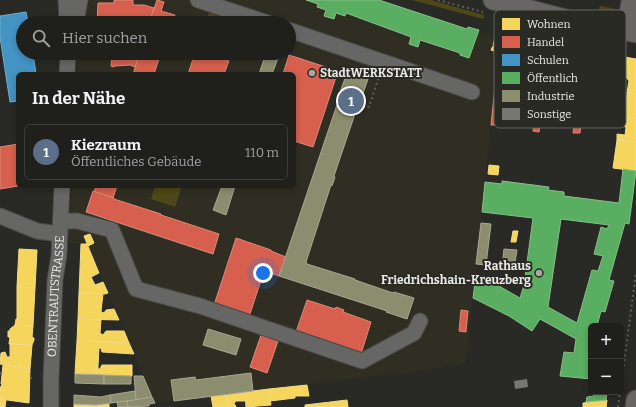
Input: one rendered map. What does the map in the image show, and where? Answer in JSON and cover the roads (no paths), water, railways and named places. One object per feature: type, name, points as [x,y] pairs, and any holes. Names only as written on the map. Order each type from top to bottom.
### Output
[{"type":"main road","points":[[628,2],[631,32]]},
{"type":"main road","points":[[490,7],[508,10]]},
{"type":"main road","points":[[635,407],[636,400]]},
{"type":"street","points":[[66,0],[67,16]]},
{"type":"street","points":[[77,16],[80,0]]},
{"type":"street","points":[[198,0],[247,16]]},
{"type":"street","points":[[296,32],[472,92]]},
{"type":"street","points":[[67,72],[68,60]]},
{"type":"street","name":"OBENTRAUTSTRASSE","points":[[51,407],[55,288],[62,188]]},
{"type":"street","points":[[0,216],[37,231],[60,227],[77,221],[112,230],[136,289],[200,306],[362,360],[414,333],[420,320]]},
{"type":"place","name":"StadtWERKSTATT","points":[[312,73]]},
{"type":"place","name":"Kiezraum","points":[[351,101]]},
{"type":"place","name":"Rathaus Friedrichshain-Kreuzberg","points":[[539,273]]}]
